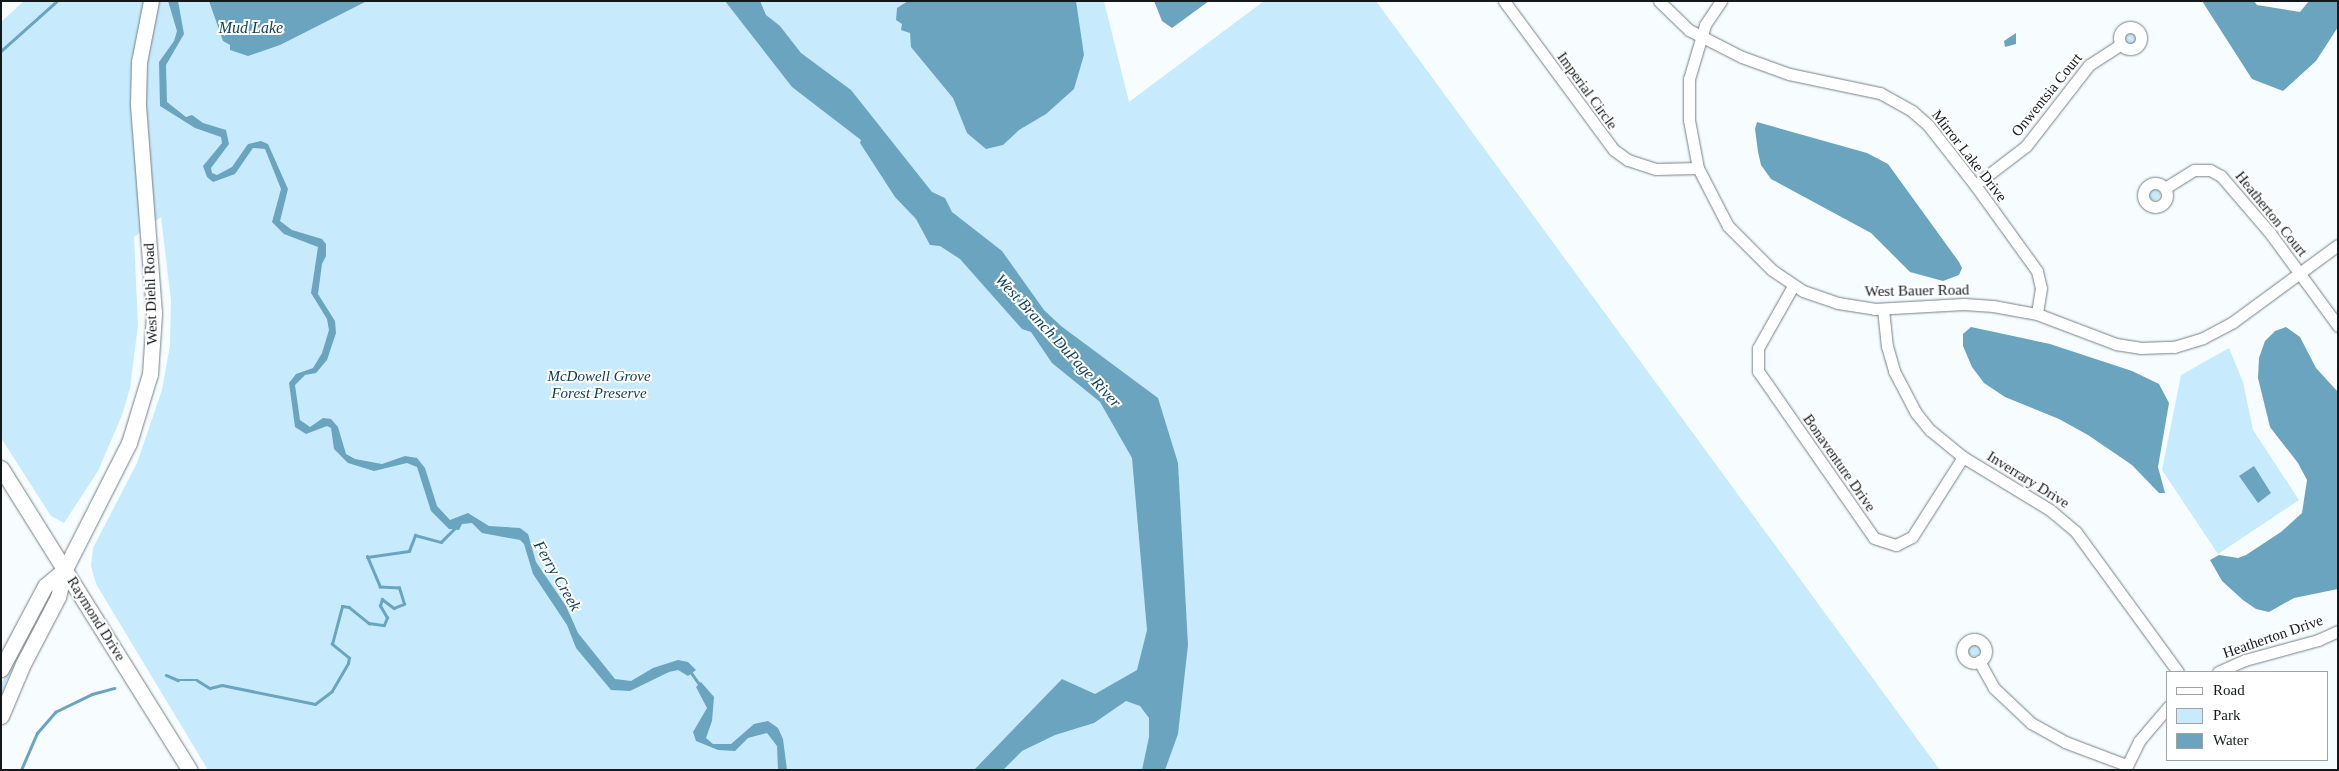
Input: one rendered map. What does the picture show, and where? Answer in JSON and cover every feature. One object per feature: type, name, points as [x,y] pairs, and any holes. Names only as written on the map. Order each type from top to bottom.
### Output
[{"type":"street","name":"West Diehl Road","points":[[1,716],[58,597],[65,569],[129,443],[143,402],[152,360],[154,313],[138,103],[140,62],[151,1]]},
{"type":"street","name":"Imperial Circle","points":[[1504,1],[1614,150],[1628,160],[1656,169],[1698,168]]},
{"type":"street","points":[[1658,1],[1676,20],[1700,37]]},
{"type":"street","name":"West Bauer Road","points":[[1721,1],[1700,37],[1693,61],[1688,96],[1691,139],[1698,168],[1728,226],[1749,250],[1793,286],[1838,303],[1884,309],[1964,304],[2037,314],[2116,344],[2140,348],[2174,346],[2204,338],[2233,322],[2338,245]]},
{"type":"street","name":"Mirror Lake Drive","points":[[1700,37],[1764,65],[1814,80],[1863,88],[1898,102],[1928,125],[1975,185],[2037,272],[2041,288],[2037,314]]},
{"type":"street","name":"Onwentsia Court","points":[[1975,185],[2026,146],[2089,64],[2120,44]]},
{"type":"street","name":"Heatherton Court","points":[[2165,188],[2194,170],[2215,172],[2237,193],[2299,273]]},
{"type":"street","points":[[2299,273],[2338,326]]},
{"type":"street","name":"Bonaventure Drive","points":[[1793,286],[1758,348],[1758,371],[1874,538],[1896,545],[1912,537],[1963,458]]},
{"type":"street","name":"Inverrary Drive","points":[[1884,309],[1890,358],[1906,397],[1930,430],[1963,458],[2050,510],[2076,532],[2177,671]]},
{"type":"street","name":"Raymond Drive","points":[[1,468],[190,770]]},
{"type":"street","name":"West Diehl Road","points":[[1,669],[45,586],[65,569]]},
{"type":"street","name":"Heatherton Drive","points":[[2220,671],[2245,660],[2305,644],[2338,631]]},
{"type":"street","points":[[1979,662],[1994,688],[2031,723],[2065,742],[2126,768],[2139,741],[2166,709]]},
{"type":"green space","name":"McDowell Grove Forest Preserve","points":[[24,1],[1104,1],[1129,102],[1264,1],[1376,1],[1940,770],[208,770],[96,584],[91,566],[93,548],[137,463],[162,390],[170,345],[171,300],[161,217],[134,237],[138,325],[130,388],[122,415],[98,471],[64,523],[51,516],[1,438],[1,22]]},
{"type":"green space","points":[[2128,33],[2132,33],[2136,39],[2132,45],[2128,45],[2124,41],[2124,37]]},
{"type":"green space","points":[[2152,188],[2156,188],[2160,194],[2156,200],[2152,200],[2148,196],[2148,192]]},
{"type":"green space","points":[[2229,348],[2243,382],[2253,430],[2299,500],[2218,554],[2162,470],[2181,375]]},
{"type":"green space","points":[[1972,644],[1976,644],[1980,650],[1976,656],[1972,656],[1968,652],[1968,648]]},
{"type":"green space","points":[[19,650],[1,695],[1,684]]},
{"type":"water","points":[[168,1],[178,1],[184,34],[166,65],[167,102],[186,117],[192,115],[203,123],[226,130],[229,144],[211,168],[212,173],[217,175],[232,167],[248,144],[261,141],[268,144],[288,189],[280,221],[292,230],[322,239],[326,244],[326,256],[322,264],[318,294],[335,321],[336,333],[327,360],[316,373],[305,375],[295,385],[300,420],[310,427],[323,418],[331,419],[338,427],[346,454],[355,459],[382,464],[405,456],[417,458],[425,468],[437,506],[450,520],[468,513],[489,526],[520,528],[528,534],[536,562],[566,606],[578,633],[615,679],[631,681],[653,668],[678,660],[688,662],[696,670],[688,676],[678,670],[669,672],[630,691],[611,690],[576,648],[567,625],[533,574],[524,544],[520,540],[482,533],[472,523],[462,524],[459,530],[449,529],[431,511],[417,467],[407,463],[374,471],[348,463],[334,449],[331,428],[327,426],[306,434],[295,427],[289,383],[296,374],[313,368],[322,353],[329,330],[327,319],[311,293],[318,247],[284,234],[272,222],[281,189],[265,149],[253,148],[235,174],[213,182],[207,177],[203,166],[222,143],[221,137],[195,128],[160,106],[159,62],[174,41],[177,31]]},
{"type":"water","name":"Mud Lake","points":[[209,1],[367,1],[280,45],[248,56],[230,50],[230,45],[223,41]]},
{"type":"water","name":"West Branch DuPage River","points":[[725,1],[760,1],[766,15],[780,26],[801,53],[851,90],[932,192],[945,198],[952,212],[1002,251],[1044,310],[1061,326],[1158,398],[1178,463],[1188,645],[1178,734],[1165,770],[1142,770],[1149,737],[1149,718],[1140,706],[1126,701],[1094,723],[1055,735],[1022,751],[1003,770],[974,770],[1062,679],[1095,694],[1137,670],[1147,630],[1132,458],[1100,402],[1052,363],[1031,332],[1022,329],[960,259],[940,246],[930,245],[916,219],[895,197],[860,143],[861,140],[792,87]]},
{"type":"water","points":[[908,1],[1076,1],[1084,55],[1074,89],[1046,114],[1019,130],[1003,145],[986,149],[967,133],[953,98],[911,47],[910,33],[901,30],[902,24],[896,20],[897,8]]},
{"type":"water","points":[[1154,1],[1209,1],[1172,28],[1162,21]]},
{"type":"water","points":[[2202,1],[2254,1],[2257,5],[2300,12],[2309,1],[2338,1],[2338,27],[2316,61],[2283,91],[2252,79]]},
{"type":"water","points":[[2016,33],[2016,44],[2005,47],[2004,41]]},
{"type":"water","points":[[1757,122],[1867,153],[1888,164],[1959,262],[1962,268],[1959,275],[1943,281],[1910,272],[1871,233],[1771,179],[1761,165],[1755,129]]},
{"type":"water","points":[[1971,327],[2050,344],[2132,371],[2159,384],[2169,403],[2158,467],[2165,493],[2159,493],[2132,465],[2088,435],[2059,419],[2005,397],[1984,383],[1972,367],[1963,346],[1963,334]]},
{"type":"water","points":[[2286,327],[2300,337],[2316,368],[2338,392],[2338,589],[2294,598],[2269,612],[2256,609],[2243,600],[2222,581],[2210,560],[2219,555],[2238,558],[2246,555],[2281,532],[2302,513],[2307,480],[2298,463],[2270,427],[2258,378],[2259,358],[2265,341],[2275,331]]},
{"type":"water","points":[[2254,466],[2271,493],[2258,503],[2239,476]]},
{"type":"water","points":[[701,682],[714,697],[712,721],[706,738],[713,744],[731,744],[754,724],[768,721],[778,728],[783,739],[787,770],[778,770],[777,746],[767,733],[748,738],[735,751],[718,750],[696,741],[693,732],[707,708],[696,687]]},
{"type":"waterway","points":[[1,51],[57,1]]},
{"type":"waterway","points":[[166,675],[178,680],[197,680],[210,688],[222,685],[315,704],[332,691],[348,663],[349,658],[332,644],[342,606],[349,607],[369,623],[384,625],[387,618],[380,606],[382,599],[394,608],[404,604],[399,588],[380,587],[367,557],[409,551],[415,535],[441,542],[456,527]]},
{"type":"waterway","name":"Ferry Creek","points":[[690,671],[700,685]]},
{"type":"waterway","points":[[21,770],[37,733],[55,712],[92,694],[114,688]]}]
